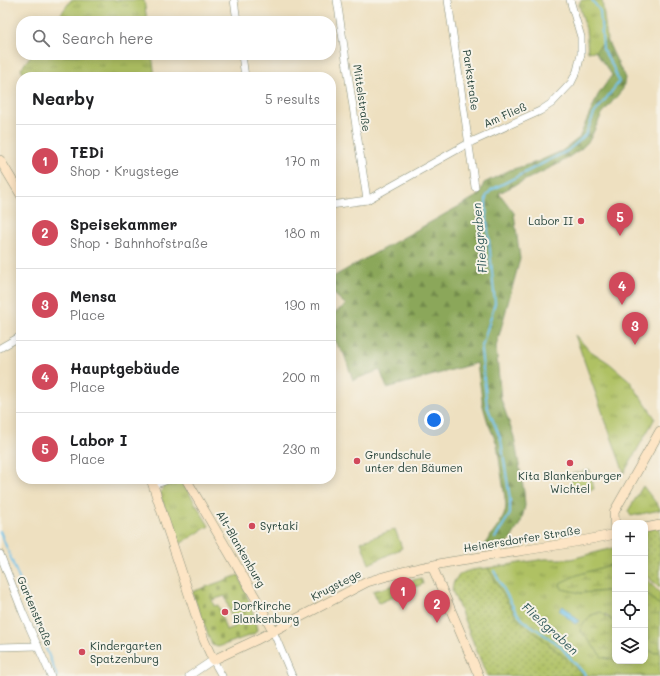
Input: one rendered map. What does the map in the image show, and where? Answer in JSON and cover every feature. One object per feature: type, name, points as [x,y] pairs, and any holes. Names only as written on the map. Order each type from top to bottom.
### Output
[{"type":"main road","points":[[0,160],[16,187]]},
{"type":"main road","points":[[614,520],[614,512],[660,431]]},
{"type":"main road","points":[[153,484],[204,640],[213,660]]},
{"type":"main road","name":"Alt-Blankenburg","points":[[189,484],[262,609],[273,631]]},
{"type":"main road","points":[[648,527],[660,525]]},
{"type":"main road","name":"Heinersdorfer Straße","points":[[432,566],[532,550],[612,534]]},
{"type":"main road","points":[[432,566],[479,676]]},
{"type":"main road","name":"Krugstege","points":[[213,660],[273,631],[367,582],[400,572],[432,566]]},
{"type":"street","points":[[234,0],[236,16]]},
{"type":"street","name":"Mittelstraße","points":[[337,0],[367,200]]},
{"type":"street","name":"Parkstraße","points":[[448,0],[475,187]]},
{"type":"street","name":"Am Fließ","points":[[367,200],[469,143],[540,111],[552,103],[571,83],[577,71],[581,54],[581,37],[570,0]]},
{"type":"street","points":[[243,60],[244,72]]},
{"type":"street","points":[[336,204],[367,200]]},
{"type":"street","points":[[0,348],[16,339]]},
{"type":"street","name":"Gartenstraße","points":[[0,554],[51,676]]},
{"type":"street","name":"Alt-Blankenburg","points":[[273,631],[292,676]]},
{"type":"street","points":[[0,647],[38,646]]},
{"type":"street","points":[[189,676],[213,660],[222,676]]},
{"type":"green space","points":[[71,0],[144,0],[146,16],[60,16]]},
{"type":"green space","points":[[581,0],[602,0],[607,40],[595,51],[588,52],[586,29],[579,5]]},
{"type":"green space","points":[[607,40],[625,78],[623,89],[602,114],[589,141],[582,148],[560,163],[499,193],[514,213],[520,259],[496,347],[501,399],[514,437],[524,492],[525,506],[521,522],[509,542],[484,545],[504,516],[506,505],[497,444],[483,406],[477,363],[387,388],[380,370],[353,380],[344,354],[336,344],[336,312],[346,305],[336,296],[336,275],[479,195],[484,183],[510,170],[537,162],[562,151],[579,138],[598,95],[612,75],[595,51]]},
{"type":"green space","points":[[27,60],[153,60],[154,72],[23,72],[21,69]]},
{"type":"green space","points":[[575,335],[589,350],[609,363],[629,380],[655,418],[624,473]]},
{"type":"green space","points":[[590,470],[594,489],[580,492],[571,489],[571,474]]},
{"type":"green space","points":[[184,484],[209,526],[178,545],[160,494],[164,485]]},
{"type":"green space","points":[[643,486],[660,510],[631,516],[628,511]]},
{"type":"green space","points":[[660,525],[660,588],[648,578],[648,527]]},
{"type":"green space","points":[[395,529],[402,548],[369,564],[361,542]]},
{"type":"green space","points":[[612,548],[612,565],[610,565],[580,593],[608,591],[612,593],[612,620],[606,614],[583,623],[581,631],[602,657],[607,659],[612,658],[612,664],[648,664],[648,632],[655,653],[660,651],[660,662],[658,664],[660,663],[660,676],[583,676],[568,660],[517,618],[488,568],[545,559],[571,559]]},
{"type":"green space","points":[[612,565],[612,593],[608,591],[580,593],[562,589],[560,583],[577,575]]},
{"type":"green space","points":[[488,568],[517,618],[568,660],[583,676],[487,676],[452,590],[453,583],[456,578],[464,572]]},
{"type":"green space","points":[[239,575],[252,609],[257,630],[254,634],[218,647],[212,645],[192,592]],"holes":[[[225,596],[235,627],[226,630],[218,605],[214,606],[212,600]]]},
{"type":"green space","points":[[421,578],[423,584],[379,603],[373,591]]},
{"type":"green space","points":[[648,581],[660,593],[660,606],[648,595]]},
{"type":"green space","points":[[648,595],[660,606],[660,651],[655,653],[650,651],[648,648]]},
{"type":"green space","points":[[601,612],[612,621],[612,659],[602,657],[581,631],[585,621],[594,614]]},
{"type":"water","points":[[563,606],[579,621],[575,624],[559,610]]},
{"type":"waterway","name":"Fließgraben","points":[[495,538],[510,514],[510,499],[501,440],[487,406],[481,350],[495,303],[486,197],[491,190],[567,151],[579,141],[586,134],[594,114],[619,82],[603,49],[600,11],[592,0]]},
{"type":"waterway","points":[[0,531],[30,606]]},
{"type":"waterway","name":"Fließgraben","points":[[494,571],[516,612],[523,620],[559,645],[586,676]]},
{"type":"waterway","points":[[33,616],[57,676]]},
{"type":"place","name":"Labor II","points":[[581,221]]},
{"type":"place","name":"Labor I","points":[[620,236]]},
{"type":"place","name":"Hauptgebäude","points":[[622,305]]},
{"type":"place","name":"Mensa","points":[[635,345]]},
{"type":"place","name":"Grundschule unter den Bäumen","points":[[357,461]]},
{"type":"place","name":"Kita Blankenburger Wichtel","points":[[570,463]]},
{"type":"place","name":"Syrtaki","points":[[252,526]]},
{"type":"place","name":"TEDi","points":[[403,610]]},
{"type":"place","name":"Dorfkirche Blankenburg","points":[[225,612]]},
{"type":"place","name":"Speisekammer","points":[[437,623]]},
{"type":"place","name":"Kindergarten Spatzenburg","points":[[82,652]]}]
